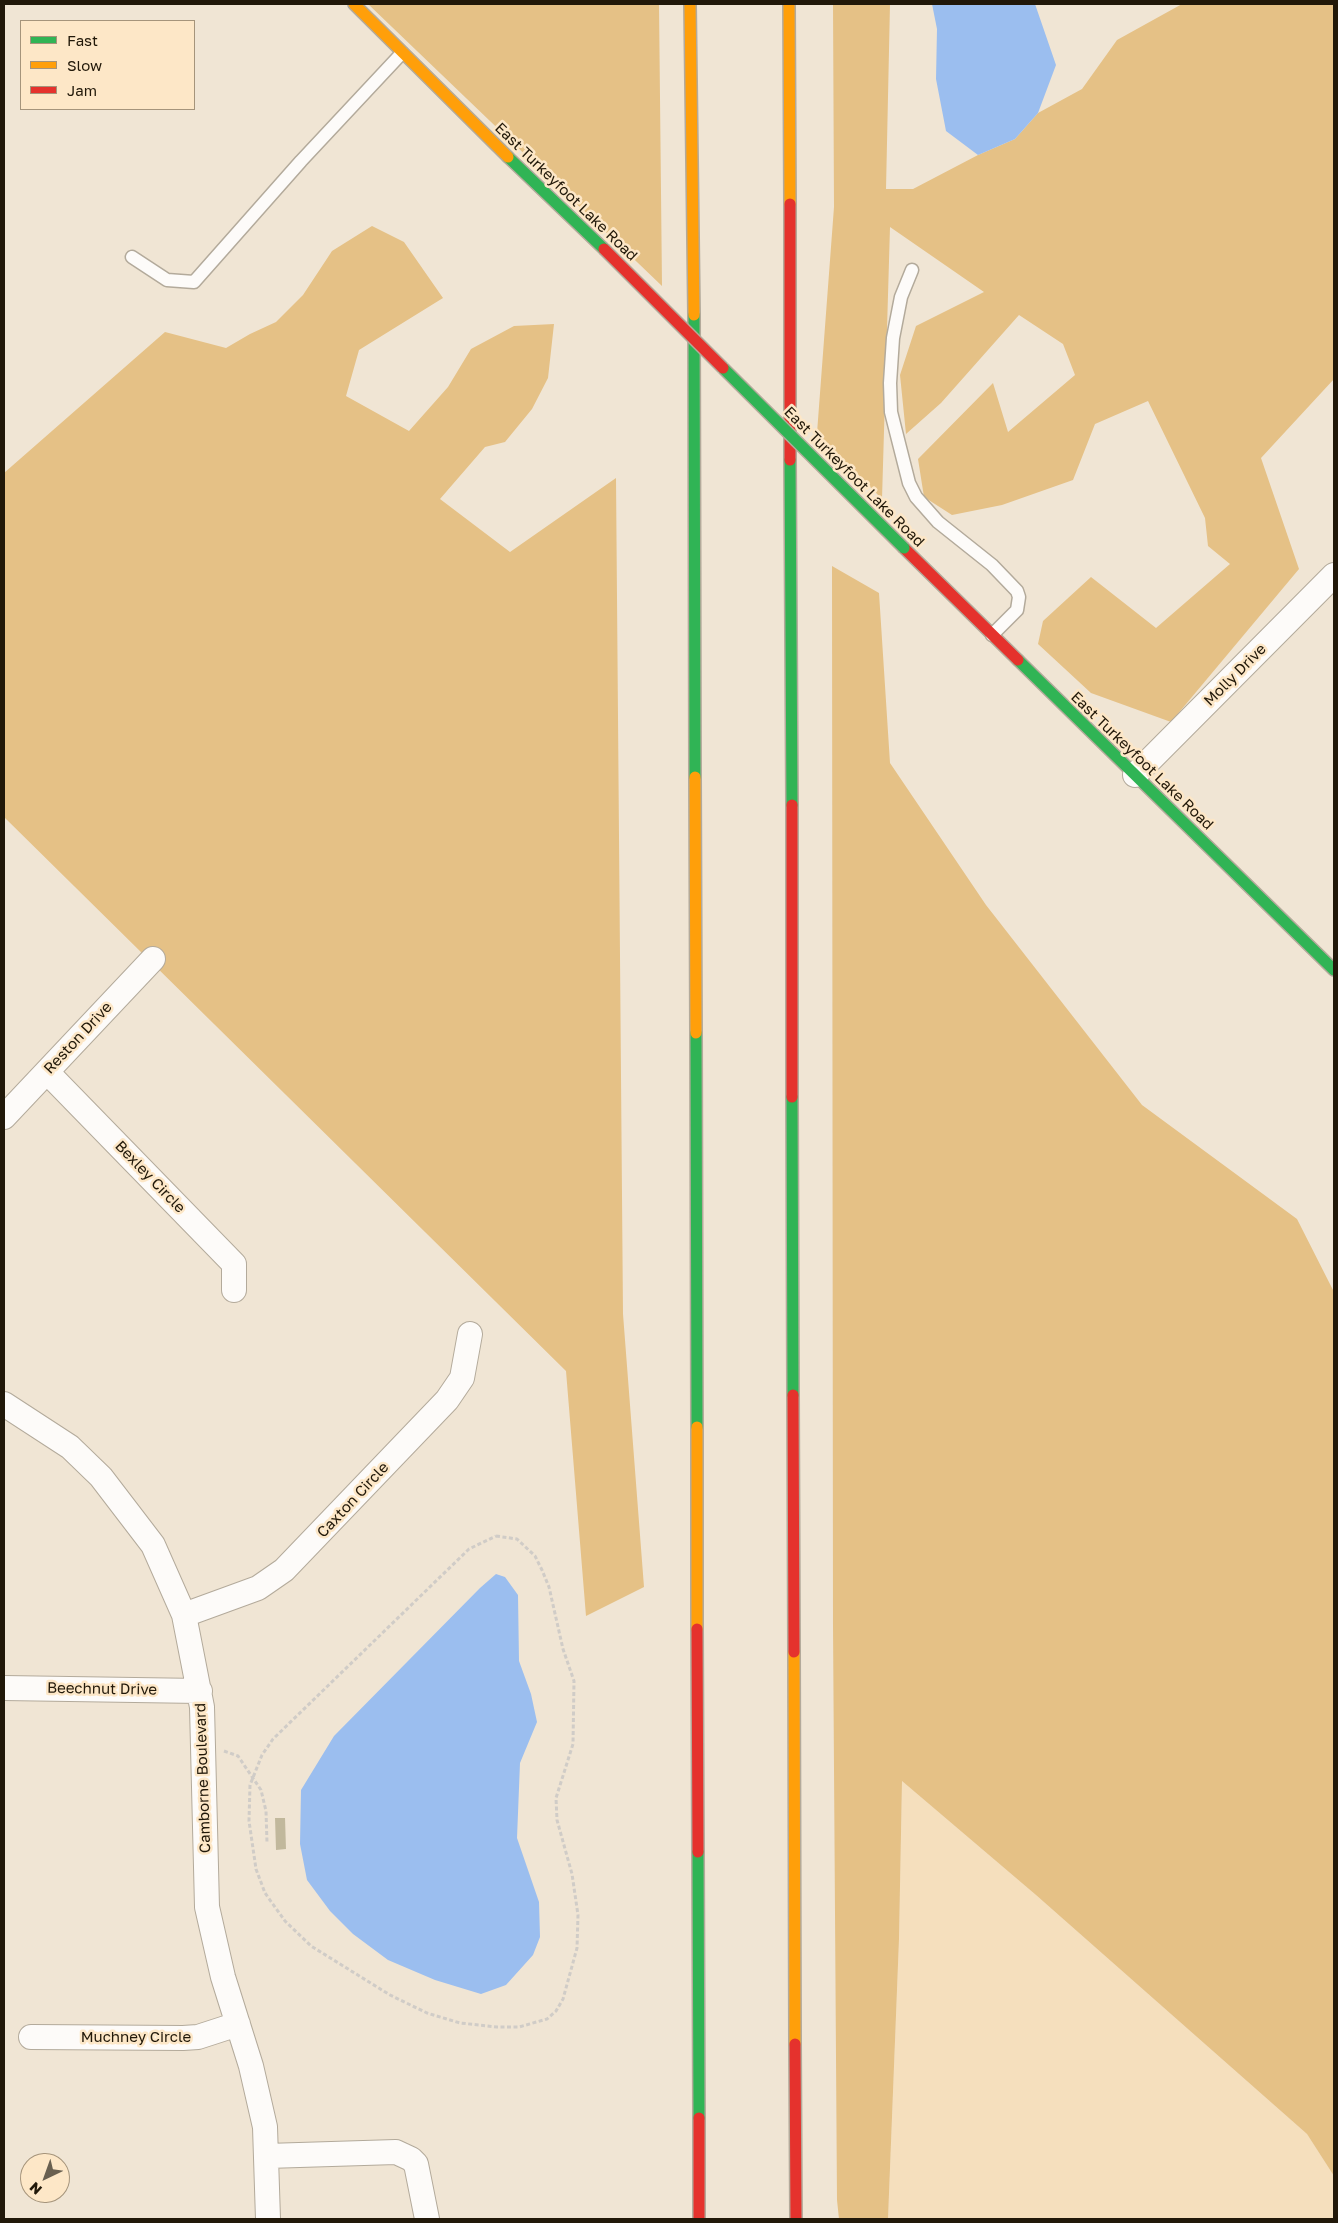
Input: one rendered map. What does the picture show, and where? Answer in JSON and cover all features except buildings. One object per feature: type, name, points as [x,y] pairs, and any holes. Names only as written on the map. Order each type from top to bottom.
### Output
[{"type":"main road","name":"East Turkeyfoot Lake Road","points":[[354,4],[604,249],[992,635],[1334,970]]},
{"type":"main road","points":[[690,4],[694,336],[699,2219]]},
{"type":"main road","points":[[789,4],[796,2219]]},
{"type":"street","name":"Molly Drive","points":[[1135,775],[1334,575]]},
{"type":"street","name":"Reston Drive","points":[[4,1117],[152,959]]},
{"type":"street","name":"Bexley Circle","points":[[47,1072],[234,1264],[234,1290]]},
{"type":"street","name":"Caxton Circle","points":[[184,1614],[258,1588],[284,1570],[447,1400],[462,1378],[470,1334]]},
{"type":"street","name":"Camborne Boulevard","points":[[4,1404],[70,1447],[100,1477],[152,1545],[184,1614],[200,1691],[204,1755],[207,1907],[223,1977],[251,2066],[265,2126],[268,2219]]},
{"type":"street","name":"Beechnut Drive","points":[[4,1688],[200,1691]]},
{"type":"street","name":"Muchney Circle","points":[[31,2036],[184,2038],[198,2036],[238,2024]]},
{"type":"street","points":[[267,2156],[396,2152],[411,2159],[416,2164],[428,2219]]},
{"type":"lane","points":[[132,257],[167,280],[194,282],[301,160],[402,53]]},
{"type":"lane","points":[[912,270],[901,297],[893,338],[890,383],[891,412],[909,483],[916,497],[938,522],[992,565],[1017,591],[1019,597],[1017,610],[992,635]]},
{"type":"path","points":[[496,1536],[517,1539],[526,1545],[535,1556],[549,1587],[563,1649],[574,1681],[573,1744],[556,1798],[557,1820],[572,1874],[578,1914],[577,1948],[563,1999],[556,2011],[547,2019],[519,2027],[460,2023],[428,2013],[390,1995],[311,1946],[284,1921],[265,1893],[256,1869],[249,1821],[250,1785],[252,1779],[262,1755],[273,1739],[469,1549],[496,1536]]},
{"type":"path","points":[[204,1755],[223,1751],[238,1756],[261,1790],[268,1843]]},
{"type":"shaded area","points":[[368,4],[659,4],[662,286]]},
{"type":"shaded area","points":[[833,4],[890,4],[886,189],[913,189],[978,155],[1015,139],[1038,113],[1082,89],[1117,40],[1182,4],[1334,4],[1334,379],[1261,458],[1299,569],[1171,722],[1091,693],[1038,644],[1043,621],[1091,577],[1156,628],[1230,564],[1208,546],[1205,518],[1148,401],[1095,424],[1073,480],[1002,505],[952,515],[924,497],[918,459],[993,383],[1008,432],[1075,375],[1063,344],[1019,315],[941,403],[906,434],[900,375],[916,326],[984,292],[890,227],[882,499],[817,433],[834,207]]},
{"type":"shaded area","points":[[372,226],[404,242],[443,298],[359,350],[346,396],[409,431],[448,387],[471,349],[514,326],[554,324],[548,378],[532,409],[505,442],[485,447],[440,499],[510,552],[616,478],[623,1314],[644,1587],[586,1616],[566,1371],[4,817],[4,473],[165,332],[226,348],[276,322],[303,295],[332,251]]},
{"type":"shaded area","points":[[832,566],[879,593],[890,763],[986,905],[1142,1105],[1297,1219],[1334,1292],[1334,2176],[1307,2134],[1036,1895],[902,1781],[899,1939],[888,2219],[839,2219],[837,2200],[833,1625]]},
{"type":"shaded area","points":[[902,1781],[1036,1895],[1307,2134],[1334,2176],[1334,2219],[888,2219],[899,1939]]},
{"type":"water","points":[[932,4],[1035,4],[1056,65],[1038,113],[1015,139],[978,155],[946,131],[936,79],[937,29]]},
{"type":"water","points":[[496,1574],[505,1577],[518,1595],[519,1661],[531,1694],[537,1722],[520,1763],[517,1838],[539,1902],[540,1937],[533,1955],[506,1985],[481,1994],[435,1980],[388,1960],[353,1934],[330,1911],[307,1880],[300,1844],[301,1790],[334,1736]]},
{"type":"traffic: fast","points":[[508,157],[604,249]]},
{"type":"traffic: fast","points":[[694,315],[695,777]]},
{"type":"traffic: fast","points":[[723,368],[904,548]]},
{"type":"traffic: fast","points":[[790,460],[792,805]]},
{"type":"traffic: fast","points":[[1018,660],[1334,970]]},
{"type":"traffic: fast","points":[[696,1033],[697,1427]]},
{"type":"traffic: fast","points":[[792,1097],[793,1395]]},
{"type":"traffic: fast","points":[[698,1852],[699,2118]]},
{"type":"traffic: slow","points":[[354,4],[508,157]]},
{"type":"traffic: slow","points":[[690,4],[694,315]]},
{"type":"traffic: slow","points":[[789,4],[790,204]]},
{"type":"traffic: slow","points":[[695,777],[696,1033]]},
{"type":"traffic: slow","points":[[697,1427],[697,1629]]},
{"type":"traffic: slow","points":[[794,1652],[795,2044]]},
{"type":"traffic: jam","points":[[790,204],[790,460]]},
{"type":"traffic: jam","points":[[604,249],[723,368]]},
{"type":"traffic: jam","points":[[904,548],[1018,660]]},
{"type":"traffic: jam","points":[[792,805],[792,1097]]},
{"type":"traffic: jam","points":[[793,1395],[794,1652]]},
{"type":"traffic: jam","points":[[697,1629],[698,1852]]},
{"type":"traffic: jam","points":[[795,2044],[796,2219]]},
{"type":"traffic: jam","points":[[699,2118],[699,2219]]}]
